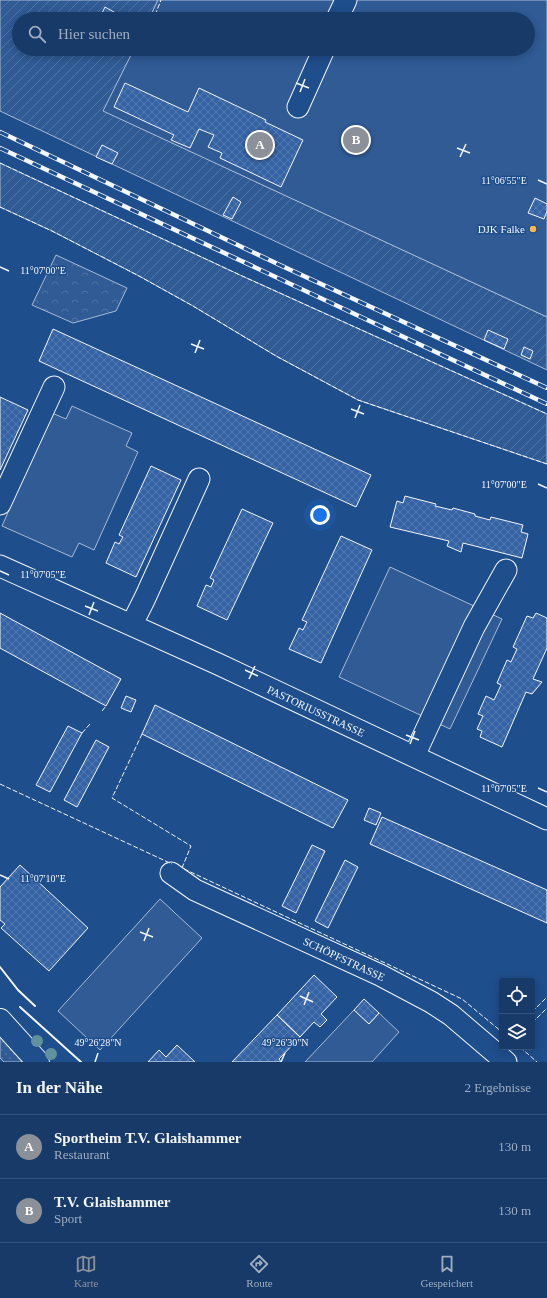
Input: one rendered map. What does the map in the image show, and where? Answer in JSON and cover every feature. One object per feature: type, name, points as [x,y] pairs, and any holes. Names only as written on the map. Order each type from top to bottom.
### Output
[{"type":"main road","points":[[0,1020],[38,1062]]},
{"type":"street","points":[[341,12],[346,0]]},
{"type":"street","points":[[298,107],[321,56]]},
{"type":"street","points":[[0,504],[54,387]]},
{"type":"street","points":[[132,624],[199,479]]},
{"type":"street","name":"PASTORIUSSTRASSE","points":[[0,566],[132,624],[547,819]]},
{"type":"street","points":[[414,756],[474,627],[506,570]]},
{"type":"street","name":"SCHÖPFSTRASSE","points":[[171,873],[198,892],[380,975],[431,1002],[450,1015],[506,1062]]},
{"type":"green space","points":[[0,0],[158,0],[152,12],[12,12],[12,56],[131,56],[104,111],[547,317],[547,370],[0,111]]},
{"type":"green space","points":[[0,163],[240,275],[547,414],[547,464],[358,400],[276,356],[193,306],[139,276],[52,231],[0,207]]},
{"type":"green space","points":[[56,255],[127,288],[116,311],[73,323],[32,305]]},
{"type":"green space","points":[[0,1033],[26,1062],[4,1062],[0,1058]]},
{"type":"shaded area","points":[[158,0],[547,0],[547,317],[103,111],[130,56],[535,56],[535,12],[152,12]]},
{"type":"shaded area","points":[[72,406],[132,433],[126,446],[138,452],[94,550],[79,543],[72,557],[2,526],[52,413],[66,419]]},
{"type":"shaded area","points":[[390,567],[502,619],[450,729],[339,677]]},
{"type":"shaded area","points":[[160,899],[202,938],[100,1050],[58,1011]]},
{"type":"shaded area","points":[[354,1010],[369,1024],[379,1013],[399,1032],[372,1062],[305,1062]]},
{"type":"building","points":[[105,7],[114,12],[102,12]]},
{"type":"building","points":[[125,83],[188,112],[199,88],[266,120],[265,122],[303,140],[281,187],[220,158],[222,153],[208,147],[214,135],[199,129],[190,148],[171,140],[174,135],[114,107]]},
{"type":"building","points":[[102,145],[118,153],[112,164],[96,157]]},
{"type":"building","points":[[233,197],[241,202],[232,219],[223,215]]},
{"type":"building","points":[[535,198],[547,204],[547,211],[544,219],[528,213]]},
{"type":"building","points":[[53,329],[371,475],[356,507],[39,361]]},
{"type":"building","points":[[488,330],[508,339],[504,349],[484,340]]},
{"type":"building","points":[[524,347],[533,351],[530,359],[521,355]]},
{"type":"building","points":[[0,397],[28,410],[0,470]]},
{"type":"building","points":[[151,466],[181,480],[136,577],[106,563],[115,542],[119,544],[123,537],[119,535]]},
{"type":"building","points":[[405,496],[436,504],[435,506],[452,510],[453,508],[475,514],[475,516],[490,520],[491,517],[523,525],[521,532],[528,534],[522,558],[463,543],[461,552],[447,546],[449,541],[390,527],[397,501],[403,503]]},
{"type":"building","points":[[242,509],[273,523],[227,620],[197,606],[206,585],[211,587],[214,580],[210,578]]},
{"type":"building","points":[[341,536],[372,550],[321,663],[289,649],[299,628],[303,630],[307,622],[302,620]]},
{"type":"building","points":[[0,613],[121,679],[106,706],[0,648]]},
{"type":"building","points":[[536,613],[547,618],[547,648],[533,679],[542,682],[532,694],[526,692],[502,747],[480,737],[482,731],[477,729],[483,716],[478,714],[486,696],[494,700],[501,685],[497,683],[507,660],[511,662],[517,649],[513,647],[527,616],[533,618]]},
{"type":"building","points":[[126,696],[136,700],[131,712],[121,708]]},
{"type":"building","points":[[155,705],[348,800],[333,828],[142,734]]},
{"type":"building","points":[[68,726],[82,733],[50,792],[36,785]]},
{"type":"building","points":[[96,740],[109,747],[77,807],[64,800]]},
{"type":"building","points":[[369,808],[381,813],[376,825],[364,820]]},
{"type":"building","points":[[382,817],[547,890],[547,923],[370,844]]},
{"type":"building","points":[[312,845],[325,851],[296,913],[282,906]]},
{"type":"building","points":[[345,860],[358,867],[328,928],[315,921]]},
{"type":"building","points":[[20,865],[88,928],[49,971],[1,928],[5,924],[0,920],[0,887]]},
{"type":"building","points":[[314,975],[337,997],[321,1014],[327,1020],[320,1027],[314,1022],[300,1037],[277,1015]]},
{"type":"building","points":[[364,999],[379,1013],[369,1024],[354,1010]]},
{"type":"building","points":[[277,1015],[300,1037],[279,1059],[281,1062],[232,1062]]},
{"type":"building","points":[[177,1045],[195,1062],[148,1062],[159,1050],[166,1057]]},
{"type":"railway","points":[[0,132],[282,266],[547,388]]},
{"type":"railway","points":[[0,148],[547,404]]},
{"type":"fence","points":[[156,12],[161,0]]},
{"type":"fence","points":[[0,163],[240,275],[547,414]]},
{"type":"fence","points":[[0,207],[52,231],[139,276],[193,306],[276,356],[358,400],[547,464]]},
{"type":"fence","points":[[102,711],[106,706]]},
{"type":"fence","points":[[82,733],[90,724]]},
{"type":"fence","points":[[142,734],[112,798],[191,846],[182,868],[462,999],[499,1030]]},
{"type":"fence","points":[[0,784],[172,864]]},
{"type":"fence","points":[[535,1009],[547,997]]},
{"type":"fence","points":[[535,1020],[547,1008]]},
{"type":"fence","points":[[523,1050],[537,1062]]},
{"type":"wall","points":[[0,967],[18,990],[35,1006]]},
{"type":"wall","points":[[20,1007],[81,1062]]},
{"type":"place","name":"T.V. Glaishammer","points":[[356,140]]},
{"type":"place","name":"Sportheim T.V. Glaishammer","points":[[260,145]]},
{"type":"place","name":"DJK Falke","points":[[533,229]]}]
